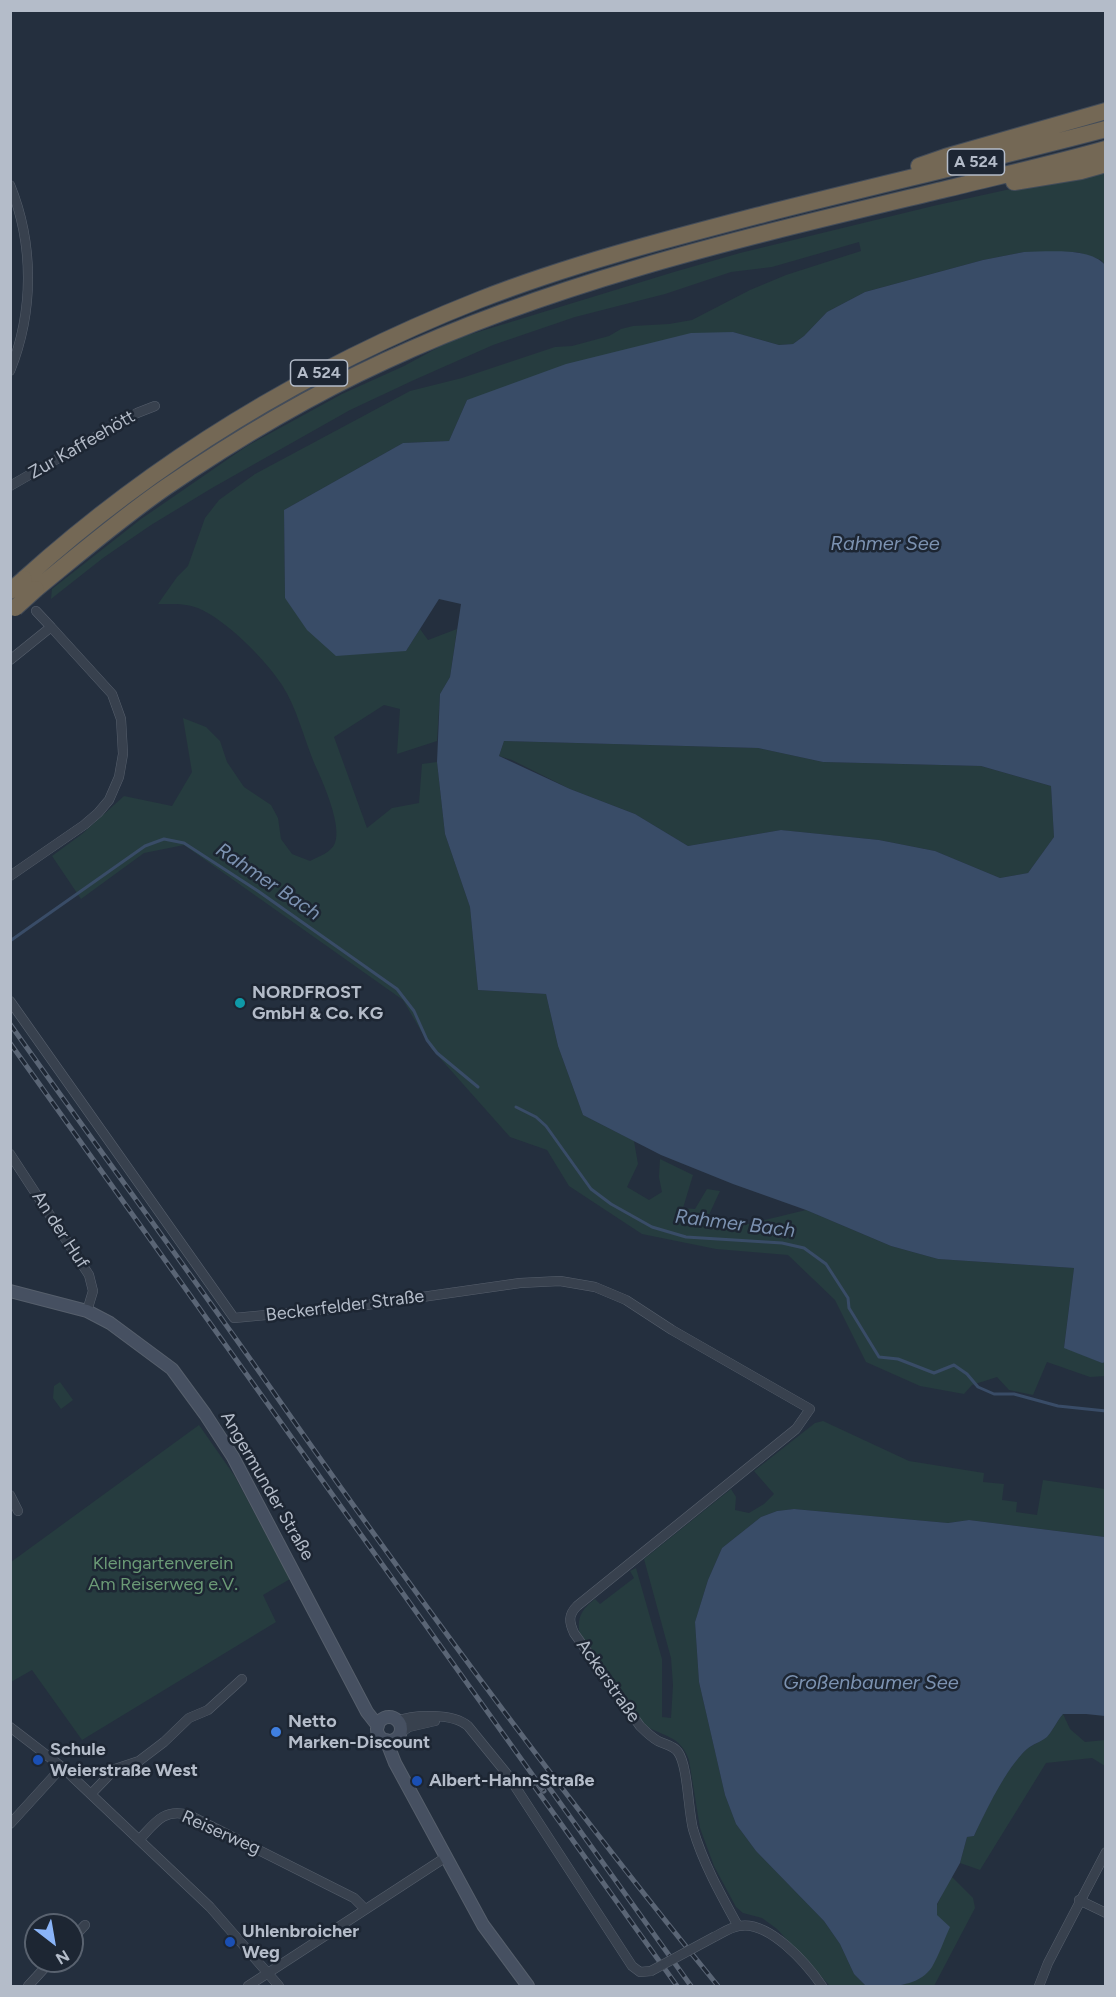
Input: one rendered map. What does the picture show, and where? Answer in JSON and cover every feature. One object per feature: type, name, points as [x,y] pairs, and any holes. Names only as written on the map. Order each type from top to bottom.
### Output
[{"type":"highway","points":[[845,194],[945,157],[1106,111]]},
{"type":"highway","name":"A 524","points":[[12,604],[98,515],[157,471],[215,433],[313,376],[397,334],[482,299],[655,242],[1106,129]]},
{"type":"highway","name":"A 524","points":[[30,584],[165,488],[234,444],[321,393],[383,361],[443,335],[597,280],[687,253],[1106,148]]},
{"type":"highway","points":[[924,194],[972,189],[1081,171],[1106,164]]},
{"type":"main road","name":"Angermunder Straße","points":[[10,1291],[87,1311],[110,1323],[172,1369],[205,1414],[238,1468],[358,1691],[390,1730]]},
{"type":"main road","points":[[390,1730],[402,1775],[446,1857],[483,1925],[528,1986]]},
{"type":"street","points":[[10,185],[19,210],[28,261],[27,308],[10,371]]},
{"type":"street","name":"Zur Kaffeehött","points":[[10,486],[137,413],[155,406]]},
{"type":"street","points":[[10,876],[98,813],[109,800],[119,777],[123,754],[121,719],[112,694],[36,611]]},
{"type":"street","points":[[10,660],[51,627]]},
{"type":"street","name":"Beckerfelder Straße","points":[[10,1001],[234,1318],[352,1307],[520,1283],[560,1281],[595,1287],[626,1300],[681,1335],[810,1409]]},
{"type":"street","name":"An der Huf","points":[[10,1154],[89,1275],[93,1291],[87,1311]]},
{"type":"street","name":"Ackerstraße","points":[[738,1926],[699,1847],[689,1812],[683,1761],[679,1753],[673,1747],[649,1735],[640,1726],[574,1633],[569,1619],[570,1613],[577,1606],[795,1429],[810,1409]]},
{"type":"street","points":[[10,1495],[18,1511]]},
{"type":"street","points":[[91,1794],[115,1769],[139,1761],[164,1742],[189,1718],[208,1710],[242,1679]]},
{"type":"street","points":[[390,1730],[449,1717],[468,1726],[507,1774],[632,1966],[640,1972],[651,1971],[738,1926],[758,1927],[773,1935],[822,1986]]},
{"type":"street","points":[[10,1727],[62,1767],[210,1907],[279,1986]]},
{"type":"street","points":[[10,1824],[62,1767]]},
{"type":"street","name":"Reiserweg","points":[[139,1840],[168,1813],[177,1812],[189,1815],[354,1898],[365,1909]]},
{"type":"street","points":[[1039,1986],[1079,1900],[1106,1852]]},
{"type":"street","points":[[248,1986],[446,1857]]},
{"type":"street","points":[[1079,1900],[1106,1913]]},
{"type":"street","points":[[28,1986],[40,1973]]},
{"type":"green space","points":[[1105,173],[1105,265],[1101,260],[1077,252],[1024,252],[983,260],[865,292],[827,312],[793,344],[779,345],[733,332],[467,400],[449,441],[403,443],[284,510],[285,598],[406,651],[420,629],[428,640],[457,629],[450,677],[440,694],[437,741],[397,754],[400,709],[384,705],[334,737],[367,828],[392,808],[419,803],[422,764],[437,762],[445,834],[470,907],[478,990],[546,994],[558,1046],[583,1115],[634,1141],[638,1164],[627,1187],[649,1200],[662,1192],[659,1177],[660,1159],[693,1175],[683,1208],[695,1209],[707,1189],[720,1191],[707,1219],[744,1225],[806,1210],[891,1246],[938,1259],[1074,1268],[1064,1347],[1102,1363],[1105,1362],[1105,1376],[1090,1377],[1047,1362],[1033,1395],[1009,1390],[997,1377],[972,1385],[964,1394],[920,1386],[866,1362],[835,1300],[788,1255],[716,1249],[642,1234],[569,1186],[547,1150],[510,1137],[431,1048],[403,1000],[184,845],[144,853],[81,899],[52,856],[82,834],[124,796],[172,806],[192,772],[183,718],[206,727],[220,741],[227,762],[244,787],[271,805],[278,818],[281,839],[292,854],[310,861],[328,852],[335,843],[336,826],[327,792],[292,704],[275,675],[244,641],[209,613],[189,605],[158,604],[177,577],[188,566],[205,518],[219,500],[255,474],[410,391],[462,378],[555,347],[572,346],[609,336],[621,329],[692,320],[750,290],[786,275],[861,251],[859,242],[772,267],[731,272],[665,294],[575,317],[493,345],[350,410],[212,488],[151,525],[103,558],[51,599],[52,589],[141,519],[247,446],[342,394],[404,366],[452,340],[740,253],[1047,181]]},
{"type":"green space","points":[[504,741],[758,748],[823,762],[981,766],[1051,786],[1054,837],[1028,873],[1000,878],[935,851],[879,840],[781,830],[688,846],[635,814],[570,789],[512,760],[499,756]]},
{"type":"green space","points":[[60,1382],[73,1400],[61,1409],[53,1398],[54,1386]]},
{"type":"green space","points":[[823,1421],[909,1461],[984,1473],[983,1482],[1004,1484],[1002,1500],[1017,1502],[1016,1512],[1037,1515],[1043,1480],[1105,1489],[1105,1537],[969,1520],[948,1523],[794,1509],[777,1511],[761,1517],[722,1548],[708,1580],[695,1622],[699,1682],[725,1795],[736,1824],[756,1851],[824,1921],[840,1944],[854,1974],[866,1986],[830,1986],[777,1929],[762,1918],[743,1913],[736,1907],[714,1866],[700,1828],[689,1760],[685,1752],[676,1741],[644,1725],[580,1635],[579,1629],[581,1614],[587,1606],[595,1599],[600,1604],[634,1578],[630,1571],[636,1568],[662,1659],[662,1717],[671,1718],[673,1685],[671,1658],[644,1559],[731,1489],[736,1497],[735,1510],[749,1513],[764,1504],[774,1494],[754,1471],[815,1423]]},
{"type":"green space","name":"Kleingartenverein Am Reiserweg e.V.","points":[[199,1425],[234,1475],[290,1579],[263,1595],[276,1622],[82,1740],[32,1670],[11,1682],[11,1562]]},
{"type":"green space","points":[[1063,1714],[1070,1729],[1085,1742],[1105,1740],[1105,1766],[1092,1758],[1046,1763],[980,1870],[960,1863],[967,1837],[974,1836],[997,1790],[1012,1767],[1027,1749],[1047,1737]]},
{"type":"green space","points":[[951,1876],[973,1898],[975,1908],[934,1986],[900,1986],[919,1978],[937,1915],[937,1905]]},
{"type":"water","name":"Rahmer See","points":[[1055,251],[1089,255],[1105,265],[1106,1362],[1102,1363],[1064,1348],[1074,1268],[938,1259],[891,1246],[806,1210],[661,1155],[583,1115],[558,1046],[546,994],[478,990],[470,907],[445,834],[437,762],[440,694],[450,677],[461,604],[439,599],[406,651],[336,656],[307,630],[285,598],[284,510],[403,443],[449,441],[467,400],[566,364],[691,333],[733,332],[779,345],[793,344],[827,312],[865,292],[983,260],[1024,252]],"holes":[[[504,741],[758,748],[823,762],[981,766],[1051,786],[1054,837],[1028,873],[1000,878],[935,851],[879,840],[781,830],[688,846],[635,814],[570,789],[499,756]]]},
{"type":"water","name":"Großenbaumer See","points":[[794,1509],[948,1523],[969,1520],[1105,1537],[1105,1716],[1063,1714],[1047,1737],[1027,1749],[1019,1757],[997,1790],[974,1836],[967,1837],[960,1863],[937,1904],[937,1915],[950,1927],[935,1962],[926,1974],[911,1983],[866,1986],[854,1974],[840,1944],[824,1921],[756,1851],[736,1824],[725,1795],[699,1682],[695,1622],[708,1580],[722,1548],[761,1517],[777,1511]]},
{"type":"waterway","name":"Rahmer Bach","points":[[10,941],[145,846],[164,839],[184,843],[258,891],[397,989],[414,1011],[427,1040],[437,1053],[478,1087]]},
{"type":"waterway","name":"Rahmer Bach","points":[[516,1107],[536,1117],[546,1126],[591,1189],[611,1204],[652,1227],[686,1237],[782,1243],[804,1248],[826,1264],[848,1298],[849,1308],[879,1357],[898,1359],[934,1373],[954,1365],[967,1374],[978,1387],[994,1394],[1014,1394],[1058,1406],[1106,1411]]},
{"type":"railway","points":[[10,1024],[439,1623],[604,1843],[718,1986]]},
{"type":"railway","points":[[10,1043],[544,1791]]},
{"type":"railway","points":[[543,1779],[691,1986]]},
{"type":"railway","points":[[534,1786],[677,1986]]},
{"type":"place","name":"NORDFROST GmbH & Co. KG","points":[[240,1003]]},
{"type":"place","name":"Netto Marken-Discount","points":[[276,1732]]},
{"type":"place","name":"Schule Weierstraße West","points":[[38,1760]]},
{"type":"place","name":"Albert-Hahn-Straße","points":[[417,1781]]},
{"type":"place","name":"Uhlenbroicher Weg","points":[[230,1942]]}]
